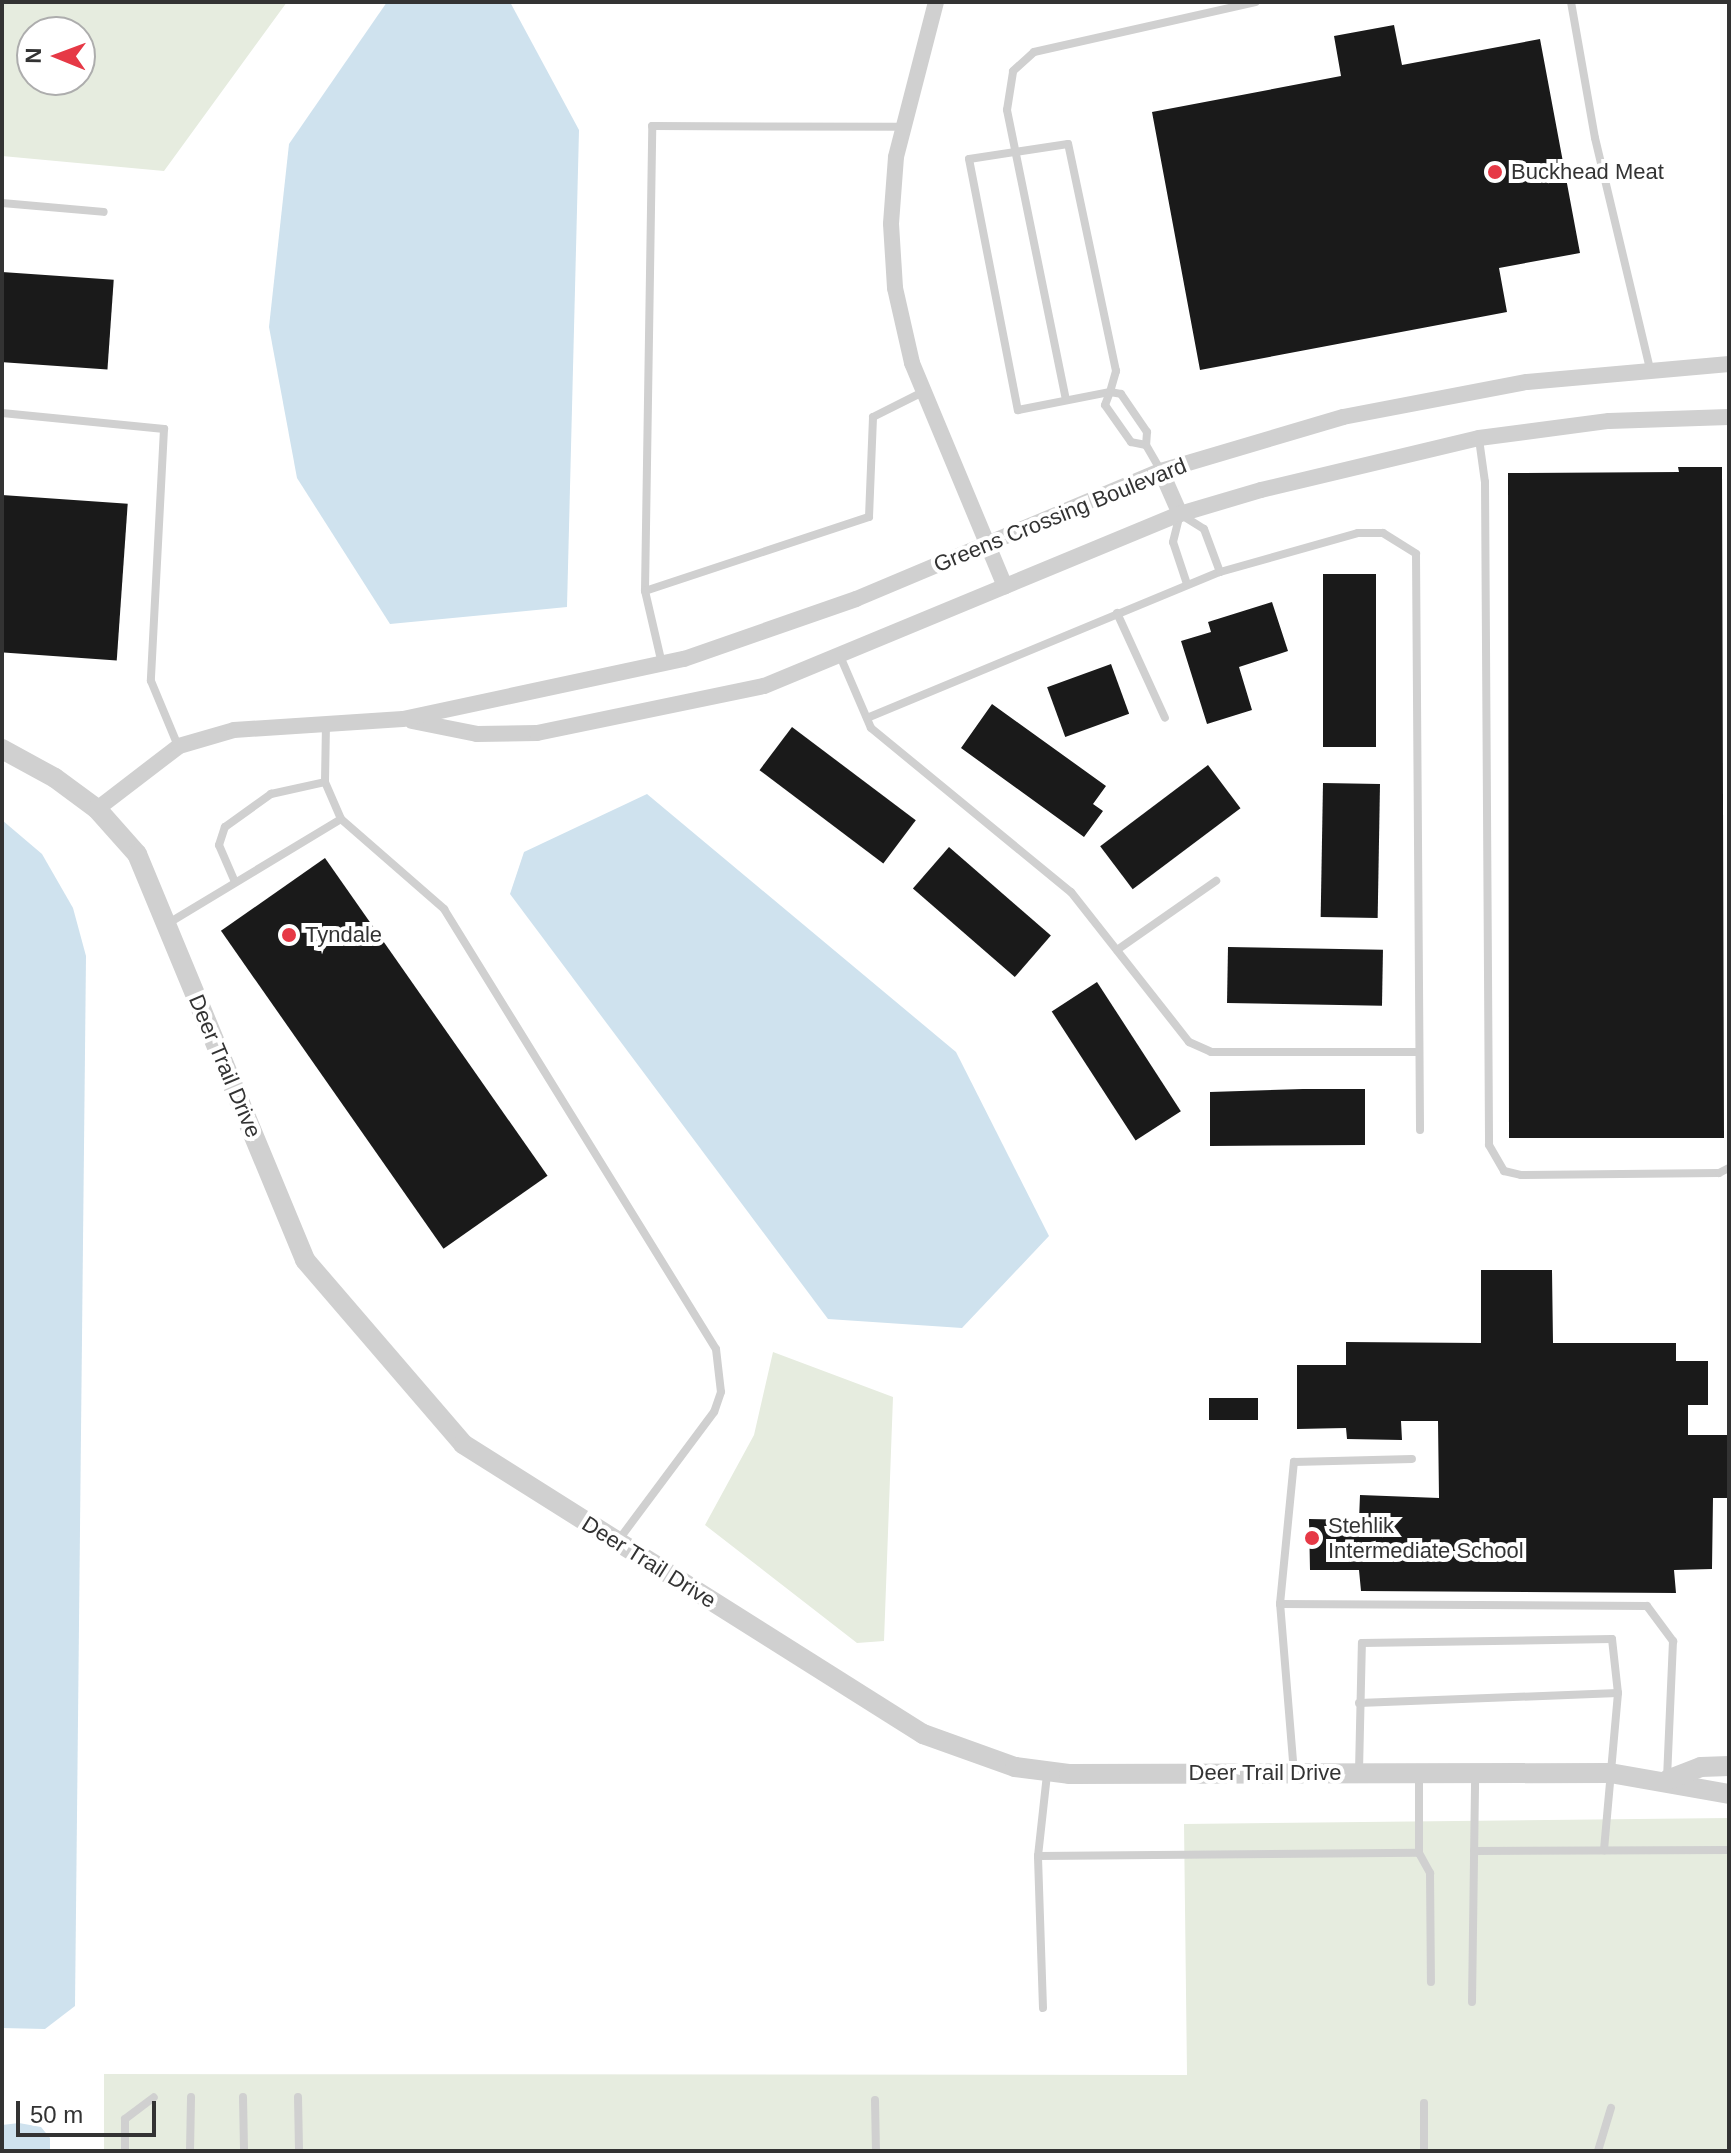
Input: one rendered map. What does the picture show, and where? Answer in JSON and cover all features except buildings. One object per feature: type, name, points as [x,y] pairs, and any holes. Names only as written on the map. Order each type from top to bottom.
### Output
[{"type":"street","points":[[936,2],[902,127],[891,224],[895,288],[924,392],[1005,586]]},
{"type":"street","name":"Greens Crossing Boulevard","points":[[97,809],[179,746],[234,730],[403,719],[662,664],[759,636],[1161,471],[1436,396],[1650,368],[1729,364]]},
{"type":"street","name":"Greens Crossing Boulevard","points":[[403,719],[477,734],[537,733],[764,686],[1180,514],[1355,464],[1479,438],[1609,421],[1729,417]]},
{"type":"street","points":[[1161,471],[1180,514]]},
{"type":"street","name":"Deer Trail Drive","points":[[2,749],[55,778],[97,809],[137,854],[305,1260],[463,1444],[923,1734],[966,1753],[1048,1771],[1610,1773],[1667,1780],[1729,1794]]},
{"type":"street","name":"Deer Trail Drive","points":[[1667,1780],[1701,1767],[1729,1766]]},
{"type":"lane","points":[[1066,400],[1019,151],[1007,110],[1013,71],[1034,52],[1255,2]]},
{"type":"lane","points":[[1571,2],[1595,138],[1650,368]]},
{"type":"lane","points":[[662,664],[645,591],[652,126],[902,127]]},
{"type":"lane","points":[[1146,445],[1131,442],[1105,405],[1110,392],[1116,371],[1068,144],[969,159],[1018,410],[1110,392],[1121,394],[1147,432],[1146,445],[1161,471]]},
{"type":"lane","points":[[2,203],[104,212]]},
{"type":"lane","points":[[645,591],[869,517],[873,417],[924,392]]},
{"type":"lane","points":[[2,413],[164,429],[151,681],[179,746]]},
{"type":"lane","points":[[1479,438],[1485,482],[1489,1145],[1504,1171],[1521,1175],[1719,1173],[1729,1168]]},
{"type":"lane","points":[[1187,584],[1173,542],[1180,514],[1204,529],[1220,572]]},
{"type":"lane","points":[[867,718],[1220,572],[1358,533],[1383,533],[1416,554],[1420,1130]]},
{"type":"lane","points":[[1117,613],[1165,718]]},
{"type":"lane","points":[[840,656],[871,728],[1071,892],[1189,1042],[1211,1052],[1419,1052]]},
{"type":"lane","points":[[326,723],[325,782],[341,819],[444,909],[716,1349],[721,1392],[714,1412],[617,1542]]},
{"type":"lane","points":[[235,882],[219,845],[225,827],[271,794],[325,782]]},
{"type":"lane","points":[[166,924],[341,819]]},
{"type":"lane","points":[[1117,950],[1216,881]]},
{"type":"lane","points":[[1294,1773],[1280,1604],[1294,1462],[1412,1459]]},
{"type":"lane","points":[[1280,1604],[1647,1606],[1673,1641],[1667,1780]]},
{"type":"lane","points":[[1359,1772],[1362,1643],[1612,1639],[1618,1693],[1604,1850]]},
{"type":"lane","points":[[1359,1703],[1618,1693]]},
{"type":"lane","points":[[1043,2008],[1038,1856],[1048,1771]]},
{"type":"lane","points":[[1419,1773],[1419,1853],[1430,1873],[1431,1982]]},
{"type":"lane","points":[[1472,2002],[1475,1774]]},
{"type":"lane","points":[[1474,1851],[1729,1850]]},
{"type":"lane","points":[[1038,1856],[1419,1853]]},
{"type":"lane","points":[[125,2151],[125,2119],[154,2097]]},
{"type":"lane","points":[[190,2151],[191,2097]]},
{"type":"lane","points":[[243,2097],[244,2151]]},
{"type":"lane","points":[[298,2097],[299,2151]]},
{"type":"lane","points":[[875,2100],[876,2151]]},
{"type":"lane","points":[[1424,2103],[1424,2151]]},
{"type":"lane","points":[[1598,2151],[1611,2108]]},
{"type":"shaded area","points":[[2,2],[287,2],[164,171],[2,156]]},
{"type":"shaded area","points":[[773,1352],[893,1397],[884,1641],[857,1643],[705,1525],[754,1435]]},
{"type":"shaded area","points":[[1729,1818],[1729,2151],[104,2151],[104,2074],[1187,2075],[1184,1824]]},
{"type":"water","points":[[387,2],[510,2],[579,130],[567,607],[390,624],[297,478],[269,327],[289,144]]},
{"type":"water","points":[[647,794],[956,1052],[1049,1236],[962,1328],[828,1319],[510,894],[524,852]]},
{"type":"water","points":[[2,820],[42,854],[73,908],[86,956],[75,2006],[45,2029],[2,2028]]},
{"type":"water","points":[[19,2123],[41,2127],[50,2138],[50,2151],[2,2151],[2,2125]]},
{"type":"place","name":"Buckhead Meat","points":[[1495,172]]},
{"type":"place","name":"Tyndale","points":[[289,935]]},
{"type":"place","name":"Stehlik Intermediate School","points":[[1312,1538]]}]
